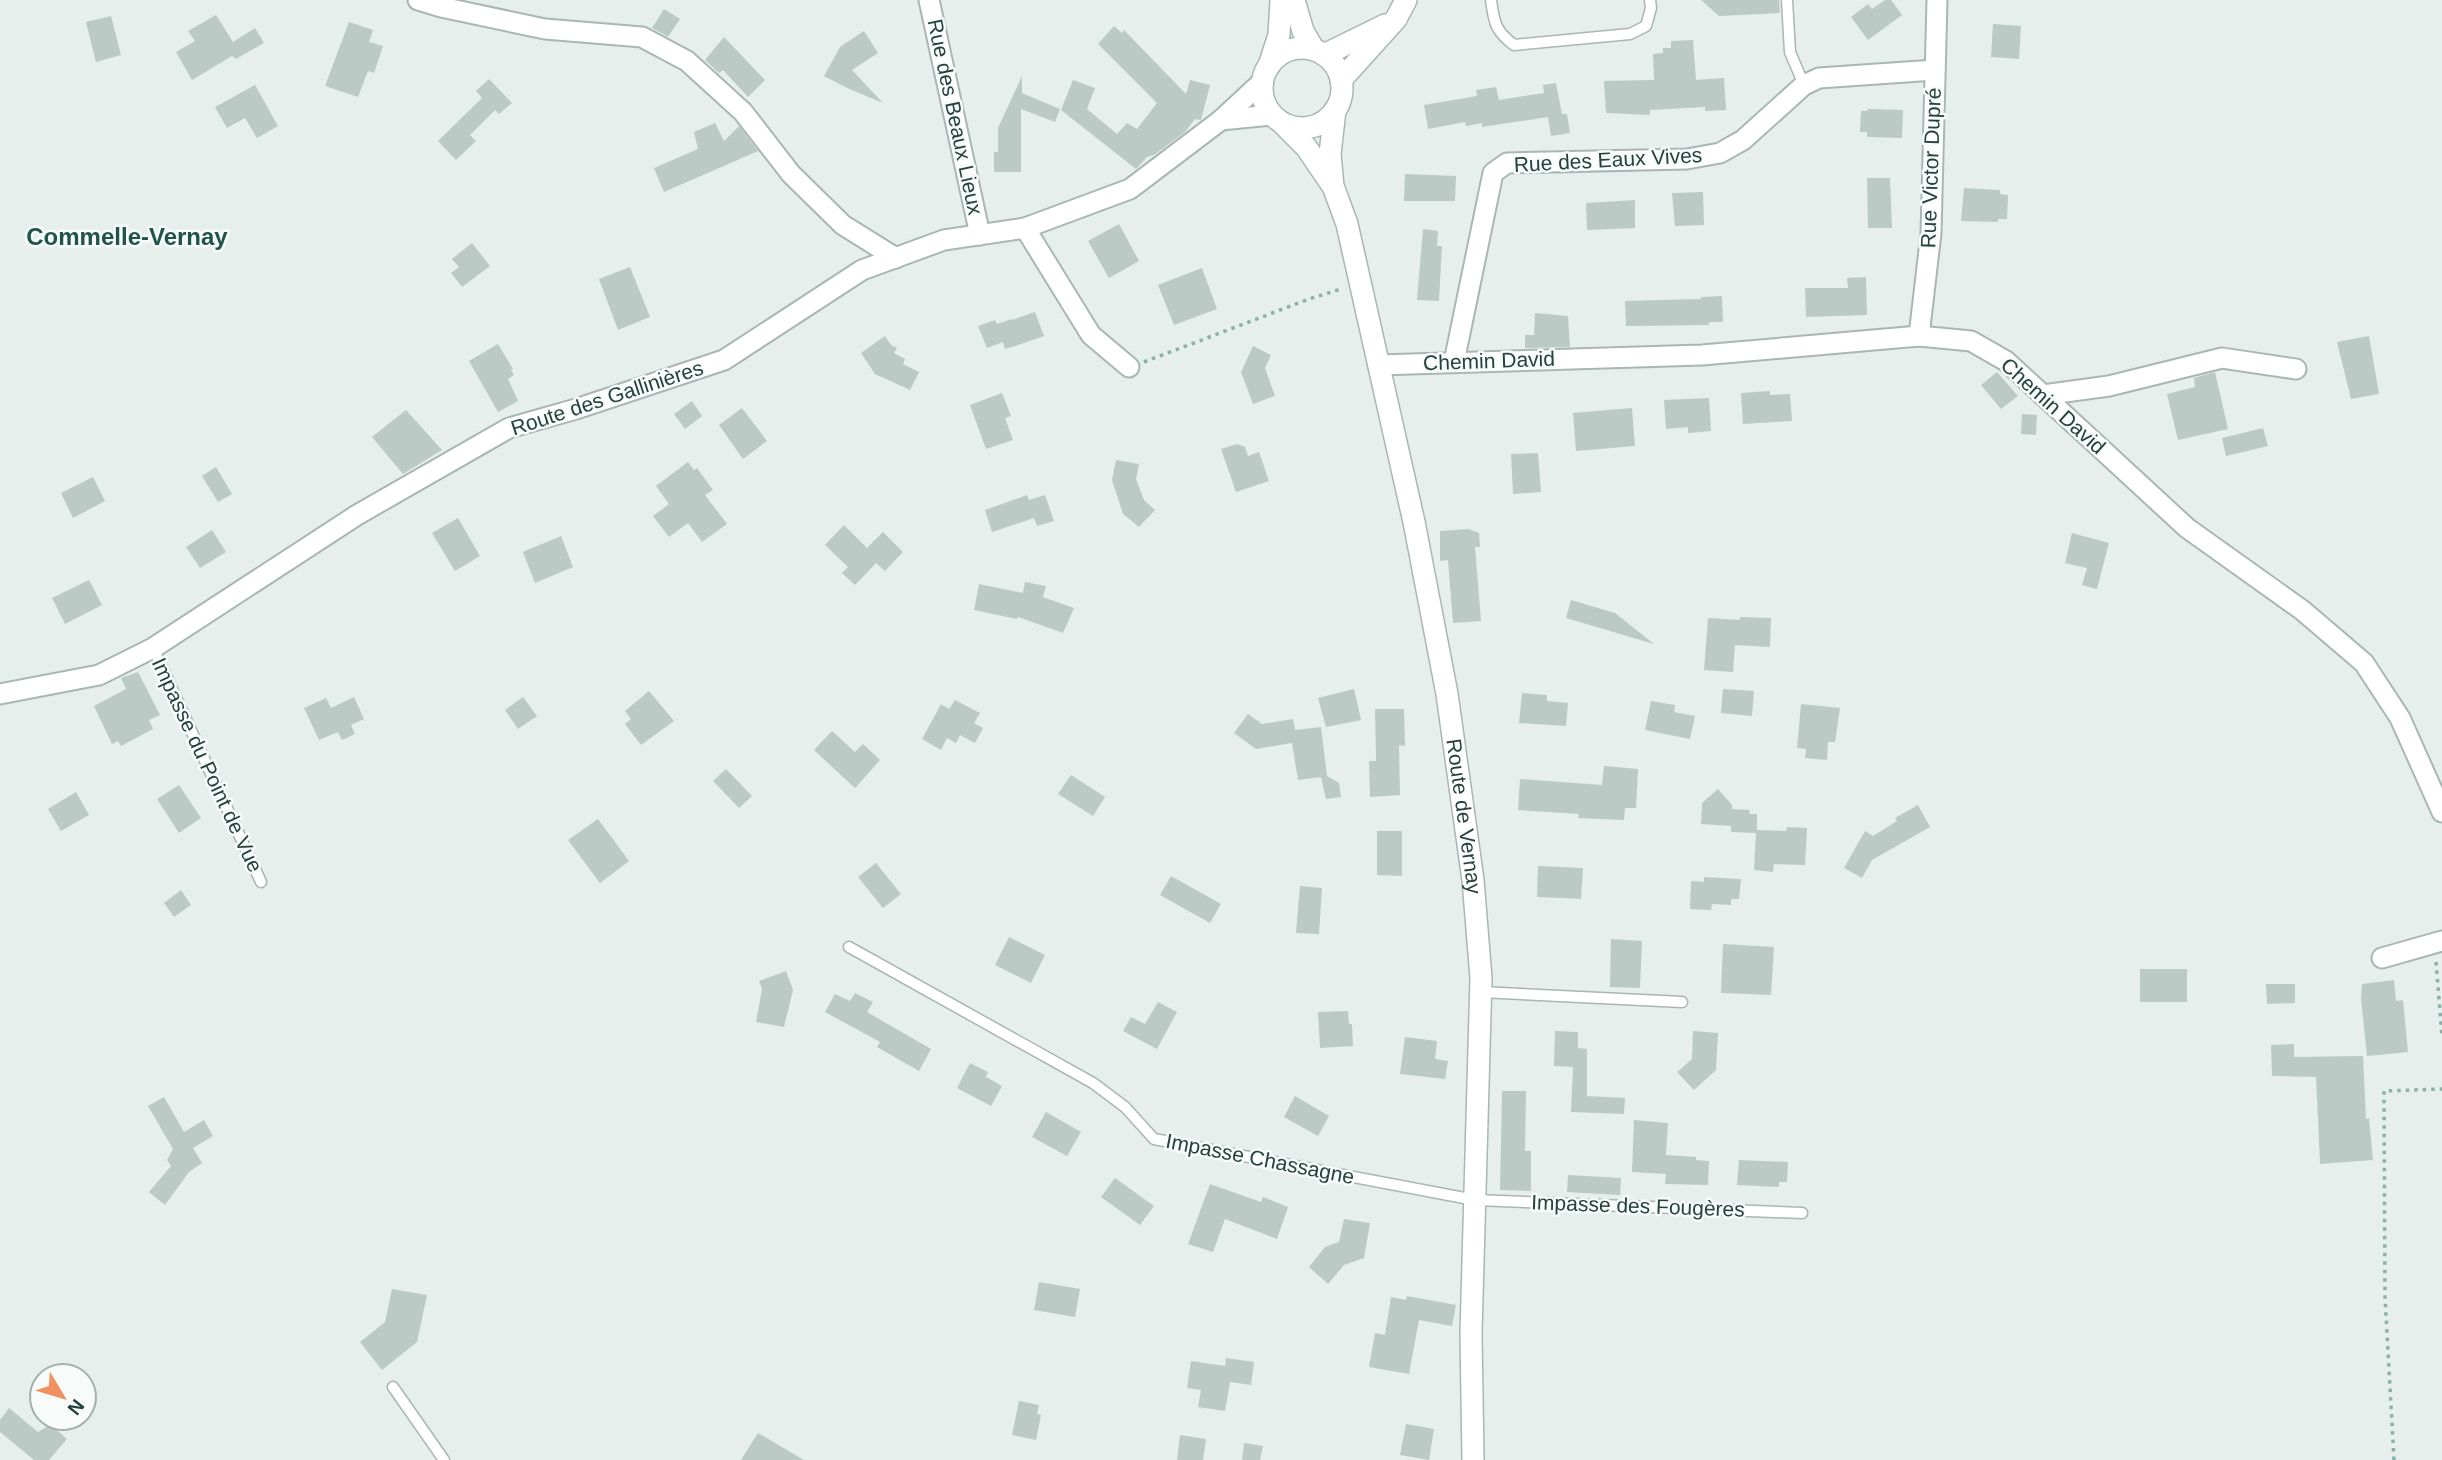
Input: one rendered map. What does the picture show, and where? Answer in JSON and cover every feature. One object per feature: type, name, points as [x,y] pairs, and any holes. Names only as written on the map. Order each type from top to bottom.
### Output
[{"type":"street","points":[[418,0],[544,29],[642,37],[687,61],[743,112],[791,174],[843,225],[896,258]]},
{"type":"street","name":"Rue des Beaux Lieux","points":[[929,0],[980,235]]},
{"type":"street","points":[[1276,119],[1263,97],[1266,74],[1279,35],[1281,0]]},
{"type":"street","points":[[1221,120],[1276,119],[1292,127],[1304,128],[1327,119],[1335,110],[1340,101],[1341,80],[1338,70],[1319,52],[1303,31],[1294,0]]},
{"type":"street","name":"Rue Victor Dupré","points":[[1919,336],[1931,233],[1937,0]]},
{"type":"street","points":[[1266,74],[1277,57],[1288,51],[1301,48],[1319,52],[1401,10]]},
{"type":"street","points":[[1341,80],[1401,10]]},
{"type":"street","name":"Rue des Eaux Vives","points":[[1454,362],[1493,173],[1507,163],[1688,159],[1720,153],[1744,140],[1804,85],[1819,78],[1935,70]]},
{"type":"street","name":"Route des Gallinières","points":[[0,694],[99,675],[153,648],[357,515],[509,428],[724,360],[862,270],[944,240],[1024,228],[1130,189],[1221,120],[1266,74]]},
{"type":"street","name":"Route de Vernay","points":[[1335,110],[1330,154],[1333,186],[1347,225],[1413,522],[1447,694],[1473,880],[1480,992],[1471,1333],[1473,1460]]},
{"type":"street","name":"Route de Vernay","points":[[1276,119],[1306,147],[1333,186]]},
{"type":"street","points":[[1024,228],[1091,335],[1129,367]]},
{"type":"street","name":"Chemin David","points":[[1378,365],[1702,355],[1919,336],[1971,341],[2006,360],[2187,528],[2302,610],[2364,663],[2400,718],[2442,812]]},
{"type":"street","points":[[2042,395],[2109,386],[2222,358],[2296,369]]},
{"type":"street","points":[[2382,958],[2438,942]]},
{"type":"lane","points":[[1491,0],[1494,24],[1503,37],[1514,45],[1630,34],[1647,26],[1650,0]]},
{"type":"lane","points":[[1787,0],[1790,52],[1804,85]]},
{"type":"lane","name":"Impasse du Point de Vue","points":[[153,648],[261,881]]},
{"type":"lane","name":"Impasse Chassagne","points":[[849,947],[1093,1083],[1125,1107],[1154,1139],[1475,1200]]},
{"type":"lane","points":[[1480,992],[1682,1002]]},
{"type":"lane","name":"Impasse des Fougères","points":[[1475,1200],[1802,1213]]},
{"type":"lane","points":[[393,1387],[444,1460]]},
{"type":"path","points":[[1129,367],[1309,299],[1360,284]]},
{"type":"path","points":[[2438,942],[2442,1036]]},
{"type":"path","points":[[2394,1460],[2385,1297],[2384,1091],[2442,1089]]},
{"type":"building","points":[[1701,0],[1779,0],[1780,13],[1719,16]]},
{"type":"building","points":[[1885,0],[1891,0],[1902,15],[1868,40],[1851,17],[1868,4],[1872,9]]},
{"type":"building","points":[[664,9],[680,19],[668,37],[652,28]]},
{"type":"building","points":[[216,15],[233,42],[255,28],[264,43],[236,59],[232,56],[192,80],[176,52],[195,41],[188,31]]},
{"type":"building","points":[[111,16],[121,55],[96,62],[86,22]]},
{"type":"building","points":[[349,22],[373,30],[369,42],[383,46],[374,73],[368,71],[358,97],[325,86]]},
{"type":"building","points":[[1993,24],[2021,26],[2019,59],[1991,57]]},
{"type":"building","points":[[1114,26],[1122,33],[1124,30],[1186,94],[1190,80],[1210,85],[1201,120],[1195,119],[1185,132],[1154,155],[1147,157],[1136,169],[1061,110],[1073,80],[1095,88],[1087,109],[1117,134],[1127,123],[1137,129],[1157,103],[1098,44]]},
{"type":"building","points":[[864,31],[878,53],[852,70],[883,103],[824,76],[840,47]]},
{"type":"building","points":[[724,37],[765,80],[748,97],[723,70],[719,73],[705,60]]},
{"type":"building","points":[[1693,40],[1696,80],[1724,78],[1726,110],[1705,111],[1705,107],[1650,110],[1650,115],[1606,113],[1604,81],[1654,80],[1653,54],[1663,53],[1663,48],[1671,48],[1671,41]]},
{"type":"building","points":[[1022,76],[1022,93],[1060,109],[1055,122],[1021,109],[1021,172],[994,172],[994,152],[998,152],[998,128]]},
{"type":"building","points":[[489,79],[512,103],[499,114],[495,110],[470,135],[476,141],[456,160],[438,141],[482,98],[476,91]]},
{"type":"building","points":[[1556,83],[1562,114],[1567,114],[1570,133],[1551,136],[1548,117],[1482,127],[1482,123],[1466,126],[1465,122],[1428,129],[1424,105],[1477,96],[1476,90],[1496,87],[1499,100],[1544,93],[1543,85]]},
{"type":"building","points":[[255,85],[278,126],[257,138],[245,118],[227,128],[215,107]]},
{"type":"building","points":[[1867,109],[1903,110],[1902,138],[1867,137],[1867,132],[1860,132],[1861,111],[1868,111]]},
{"type":"building","points":[[715,123],[724,141],[739,126],[758,151],[664,192],[654,168],[698,149],[694,132]]},
{"type":"building","points":[[1405,174],[1456,176],[1455,201],[1404,201]]},
{"type":"building","points":[[1867,178],[1890,178],[1892,228],[1868,228]]},
{"type":"building","points":[[1964,188],[2000,190],[2000,194],[2008,195],[2007,219],[1998,219],[1998,222],[1961,221]]},
{"type":"building","points":[[1703,192],[1704,225],[1675,226],[1672,193]]},
{"type":"building","points":[[1635,200],[1635,228],[1587,230],[1586,203]]},
{"type":"building","points":[[1119,224],[1139,261],[1109,278],[1088,241]]},
{"type":"building","points":[[1423,229],[1438,231],[1437,246],[1442,246],[1439,301],[1417,300]]},
{"type":"building","points":[[472,243],[490,266],[462,287],[451,273],[459,267],[452,259]]},
{"type":"building","points":[[630,267],[650,317],[618,330],[599,279]]},
{"type":"building","points":[[1202,268],[1217,309],[1174,325],[1158,285]]},
{"type":"building","points":[[1866,277],[1867,315],[1806,317],[1805,288],[1848,288],[1847,278]]},
{"type":"building","points":[[1722,296],[1723,322],[1709,322],[1709,325],[1626,326],[1625,301]]},
{"type":"building","points":[[1035,312],[1044,336],[1005,349],[1003,342],[987,348],[978,326],[995,320],[997,324]]},
{"type":"building","points":[[1535,313],[1568,316],[1570,347],[1525,348],[1525,335],[1534,335]]},
{"type":"building","points":[[885,336],[891,345],[897,348],[894,353],[905,359],[903,364],[919,372],[910,390],[875,374],[861,353]]},
{"type":"building","points":[[2369,336],[2379,394],[2351,399],[2337,342]]},
{"type":"building","points":[[498,344],[513,369],[511,370],[514,375],[508,379],[518,401],[498,412],[469,361]]},
{"type":"building","points":[[1253,346],[1271,355],[1265,368],[1275,396],[1253,404],[1241,372]]},
{"type":"building","points":[[1997,372],[2018,396],[2001,409],[1981,385]]},
{"type":"building","points":[[2215,372],[2228,429],[2178,440],[2167,394],[2195,387],[2194,378]]},
{"type":"building","points":[[1770,391],[1770,395],[1790,394],[1792,421],[1743,424],[1741,393]]},
{"type":"building","points":[[1002,393],[1011,416],[1005,418],[1013,440],[986,449],[970,405]]},
{"type":"building","points":[[1709,398],[1711,431],[1688,433],[1688,427],[1666,429],[1664,400]]},
{"type":"building","points":[[692,401],[702,416],[685,429],[674,414]]},
{"type":"building","points":[[742,408],[767,441],[743,459],[719,425]]},
{"type":"building","points":[[1632,408],[1635,446],[1576,451],[1573,413]]},
{"type":"building","points":[[406,410],[442,450],[403,474],[372,437]]},
{"type":"building","points":[[2022,414],[2037,415],[2036,435],[2021,434]]},
{"type":"building","points":[[2263,428],[2268,446],[2226,456],[2222,438]]},
{"type":"building","points":[[1237,444],[1245,447],[1248,456],[1259,452],[1269,481],[1236,492],[1221,449]]},
{"type":"building","points":[[1538,453],[1541,492],[1513,494],[1511,454]]},
{"type":"building","points":[[1116,460],[1139,464],[1136,479],[1144,500],[1155,510],[1139,527],[1123,514],[1112,480]]},
{"type":"building","points":[[688,462],[694,470],[697,468],[713,490],[705,495],[727,524],[702,542],[688,523],[669,537],[653,516],[669,504],[656,486]]},
{"type":"building","points":[[216,467],[232,494],[218,502],[202,476]]},
{"type":"building","points":[[93,477],[105,501],[73,518],[61,493]]},
{"type":"building","points":[[1027,495],[1029,500],[1045,495],[1054,521],[1037,526],[1034,518],[992,532],[985,510]]},
{"type":"building","points":[[458,518],[480,556],[455,571],[432,533]]},
{"type":"building","points":[[844,525],[867,548],[883,532],[903,552],[885,571],[876,563],[855,585],[842,573],[848,567],[825,545]]},
{"type":"building","points":[[1468,529],[1479,533],[1480,547],[1475,547],[1481,621],[1453,623],[1448,560],[1440,561],[1440,531]]},
{"type":"building","points":[[212,530],[226,552],[200,568],[186,547]]},
{"type":"building","points":[[2072,533],[2109,543],[2097,589],[2082,585],[2087,568],[2065,563]]},
{"type":"building","points":[[561,536],[573,567],[535,583],[523,552]]},
{"type":"building","points":[[89,580],[102,605],[65,624],[52,598]]},
{"type":"building","points":[[1025,582],[1046,586],[1043,597],[1074,608],[1063,633],[1018,617],[1017,619],[974,610],[979,584],[1023,593]]},
{"type":"building","points":[[1571,600],[1615,613],[1654,644],[1566,618]]},
{"type":"building","points":[[1740,617],[1771,618],[1770,647],[1735,645],[1733,672],[1704,670],[1708,618],[1740,620]]},
{"type":"building","points":[[138,672],[160,715],[149,720],[153,729],[121,746],[118,741],[112,744],[94,706],[126,689],[121,678]]},
{"type":"building","points":[[1354,689],[1361,720],[1326,727],[1318,698]]},
{"type":"building","points":[[1723,689],[1754,691],[1752,716],[1721,713]]},
{"type":"building","points":[[649,691],[674,721],[641,745],[625,724],[631,719],[625,711]]},
{"type":"building","points":[[1522,693],[1547,695],[1547,701],[1568,703],[1566,726],[1519,723]]},
{"type":"building","points":[[354,697],[364,719],[351,725],[355,734],[342,740],[338,732],[319,740],[304,708],[326,698],[331,708]]},
{"type":"building","points":[[523,697],[537,716],[518,729],[505,710]]},
{"type":"building","points":[[955,700],[980,713],[974,723],[983,728],[975,743],[960,735],[956,743],[947,738],[941,750],[922,739],[941,704],[949,709]]},
{"type":"building","points":[[1651,701],[1675,705],[1674,712],[1695,716],[1690,739],[1645,730]]},
{"type":"building","points":[[1801,704],[1840,708],[1835,742],[1828,742],[1827,760],[1805,758],[1806,749],[1797,748]]},
{"type":"building","points":[[1375,709],[1404,709],[1405,746],[1399,745],[1400,795],[1370,797],[1369,761],[1376,761]]},
{"type":"building","points":[[1248,714],[1262,724],[1293,719],[1295,730],[1321,727],[1327,776],[1339,783],[1341,797],[1326,799],[1321,777],[1298,780],[1292,743],[1256,749],[1234,733]]},
{"type":"building","points":[[832,731],[855,752],[863,744],[880,760],[855,788],[814,750]]},
{"type":"building","points":[[1604,766],[1638,769],[1636,808],[1625,808],[1624,820],[1578,818],[1579,814],[1518,810],[1520,779],[1602,785]]},
{"type":"building","points":[[726,769],[752,796],[739,808],[713,781]]},
{"type":"building","points":[[1071,775],[1105,797],[1093,816],[1058,794]]},
{"type":"building","points":[[179,785],[201,818],[179,833],[157,799]]},
{"type":"building","points":[[1718,789],[1732,805],[1732,809],[1750,810],[1749,814],[1757,814],[1757,830],[1786,831],[1787,827],[1807,828],[1805,865],[1774,864],[1773,872],[1754,870],[1756,833],[1731,832],[1731,826],[1701,824],[1702,803]]},
{"type":"building","points":[[76,792],[89,815],[61,831],[48,809]]},
{"type":"building","points":[[1918,805],[1930,827],[1872,860],[1862,878],[1844,868],[1865,831],[1873,836],[1897,821],[1895,818]]},
{"type":"building","points":[[598,819],[629,861],[600,883],[568,840]]},
{"type":"building","points":[[1377,831],[1402,831],[1402,876],[1377,875]]},
{"type":"building","points":[[876,863],[901,894],[883,908],[858,877]]},
{"type":"building","points":[[1538,866],[1583,868],[1581,899],[1537,897]]},
{"type":"building","points":[[1171,876],[1221,904],[1210,923],[1160,895]]},
{"type":"building","points":[[1704,877],[1741,879],[1739,899],[1731,899],[1731,905],[1712,904],[1711,910],[1690,909],[1691,881],[1704,882]]},
{"type":"building","points":[[1300,886],[1322,888],[1319,934],[1296,933]]},
{"type":"building","points":[[181,890],[191,905],[174,917],[164,903]]},
{"type":"building","points":[[1009,937],[1045,955],[1031,983],[995,965]]},
{"type":"building","points":[[1611,939],[1642,941],[1640,988],[1610,987]]},
{"type":"building","points":[[1723,944],[1774,947],[1771,995],[1721,993]]},
{"type":"building","points":[[2140,969],[2187,969],[2187,1002],[2140,1002]]},
{"type":"building","points":[[786,971],[793,990],[784,1027],[756,1022],[762,989],[759,981]]},
{"type":"building","points":[[2394,980],[2396,1001],[2403,1000],[2408,1052],[2367,1056],[2362,984]]},
{"type":"building","points":[[2266,984],[2295,984],[2295,1003],[2267,1004]]},
{"type":"building","points":[[855,993],[873,1002],[867,1012],[931,1049],[919,1071],[877,1047],[880,1042],[825,1012],[835,994],[850,1001]]},
{"type":"building","points":[[1158,1002],[1177,1012],[1157,1049],[1123,1031],[1131,1017],[1145,1024]]},
{"type":"building","points":[[1348,1011],[1349,1024],[1352,1024],[1353,1046],[1320,1048],[1318,1012]]},
{"type":"building","points":[[1555,1031],[1578,1032],[1578,1048],[1587,1049],[1587,1096],[1625,1098],[1624,1114],[1571,1112],[1573,1067],[1554,1066]]},
{"type":"building","points":[[1693,1031],[1718,1033],[1716,1070],[1694,1090],[1677,1072],[1692,1059]]},
{"type":"building","points":[[1405,1037],[1437,1041],[1435,1059],[1448,1061],[1445,1079],[1400,1074]]},
{"type":"building","points":[[2294,1044],[2294,1057],[2363,1056],[2366,1119],[2369,1118],[2373,1160],[2320,1164],[2316,1077],[2272,1076],[2271,1045]]},
{"type":"building","points":[[970,1063],[988,1072],[986,1077],[1002,1086],[991,1106],[957,1088]]},
{"type":"building","points":[[1502,1091],[1526,1091],[1525,1151],[1531,1151],[1531,1191],[1500,1190]]},
{"type":"building","points":[[1295,1096],[1329,1116],[1318,1136],[1284,1117]]},
{"type":"building","points":[[164,1097],[184,1132],[204,1120],[213,1136],[193,1148],[202,1163],[189,1172],[165,1205],[149,1192],[171,1166],[167,1160],[173,1149],[148,1106]]},
{"type":"building","points":[[1046,1112],[1081,1132],[1067,1156],[1032,1137]]},
{"type":"building","points":[[1634,1120],[1668,1123],[1666,1155],[1696,1157],[1696,1160],[1709,1161],[1708,1185],[1665,1184],[1666,1174],[1632,1172]]},
{"type":"building","points":[[1739,1160],[1788,1162],[1787,1182],[1779,1182],[1779,1187],[1737,1185]]},
{"type":"building","points":[[1568,1175],[1621,1178],[1620,1195],[1567,1192]]},
{"type":"building","points":[[1115,1178],[1154,1206],[1140,1225],[1101,1197]]},
{"type":"building","points":[[1210,1184],[1261,1202],[1263,1197],[1288,1207],[1277,1239],[1225,1219],[1213,1252],[1188,1244]]},
{"type":"building","points":[[1344,1219],[1370,1223],[1364,1258],[1344,1265],[1328,1284],[1309,1267],[1325,1247],[1339,1242]]},
{"type":"building","points":[[1039,1282],[1080,1289],[1075,1317],[1034,1310]]},
{"type":"building","points":[[392,1289],[427,1295],[417,1342],[382,1370],[360,1342],[385,1322]]},
{"type":"building","points":[[1407,1296],[1456,1305],[1452,1326],[1419,1320],[1409,1374],[1369,1367],[1375,1333],[1385,1335],[1391,1297],[1406,1300]]},
{"type":"building","points":[[1226,1358],[1254,1362],[1251,1385],[1230,1382],[1225,1411],[1198,1407],[1201,1390],[1187,1388],[1191,1361],[1225,1366]]},
{"type":"building","points":[[1019,1401],[1039,1405],[1037,1414],[1041,1415],[1036,1440],[1012,1435]]},
{"type":"building","points":[[9,1408],[28,1424],[28,1432],[59,1432],[67,1439],[49,1460],[34,1460],[0,1432],[0,1420]]},
{"type":"building","points":[[1406,1424],[1434,1429],[1429,1460],[1400,1455]]},
{"type":"building","points":[[758,1433],[804,1460],[741,1460]]},
{"type":"building","points":[[1180,1435],[1206,1439],[1203,1460],[1177,1460]]},
{"type":"building","points":[[1244,1443],[1263,1446],[1260,1460],[1242,1460]]},
{"type":"district","name":"Commelle-Vernay","points":[[127,237]]}]
